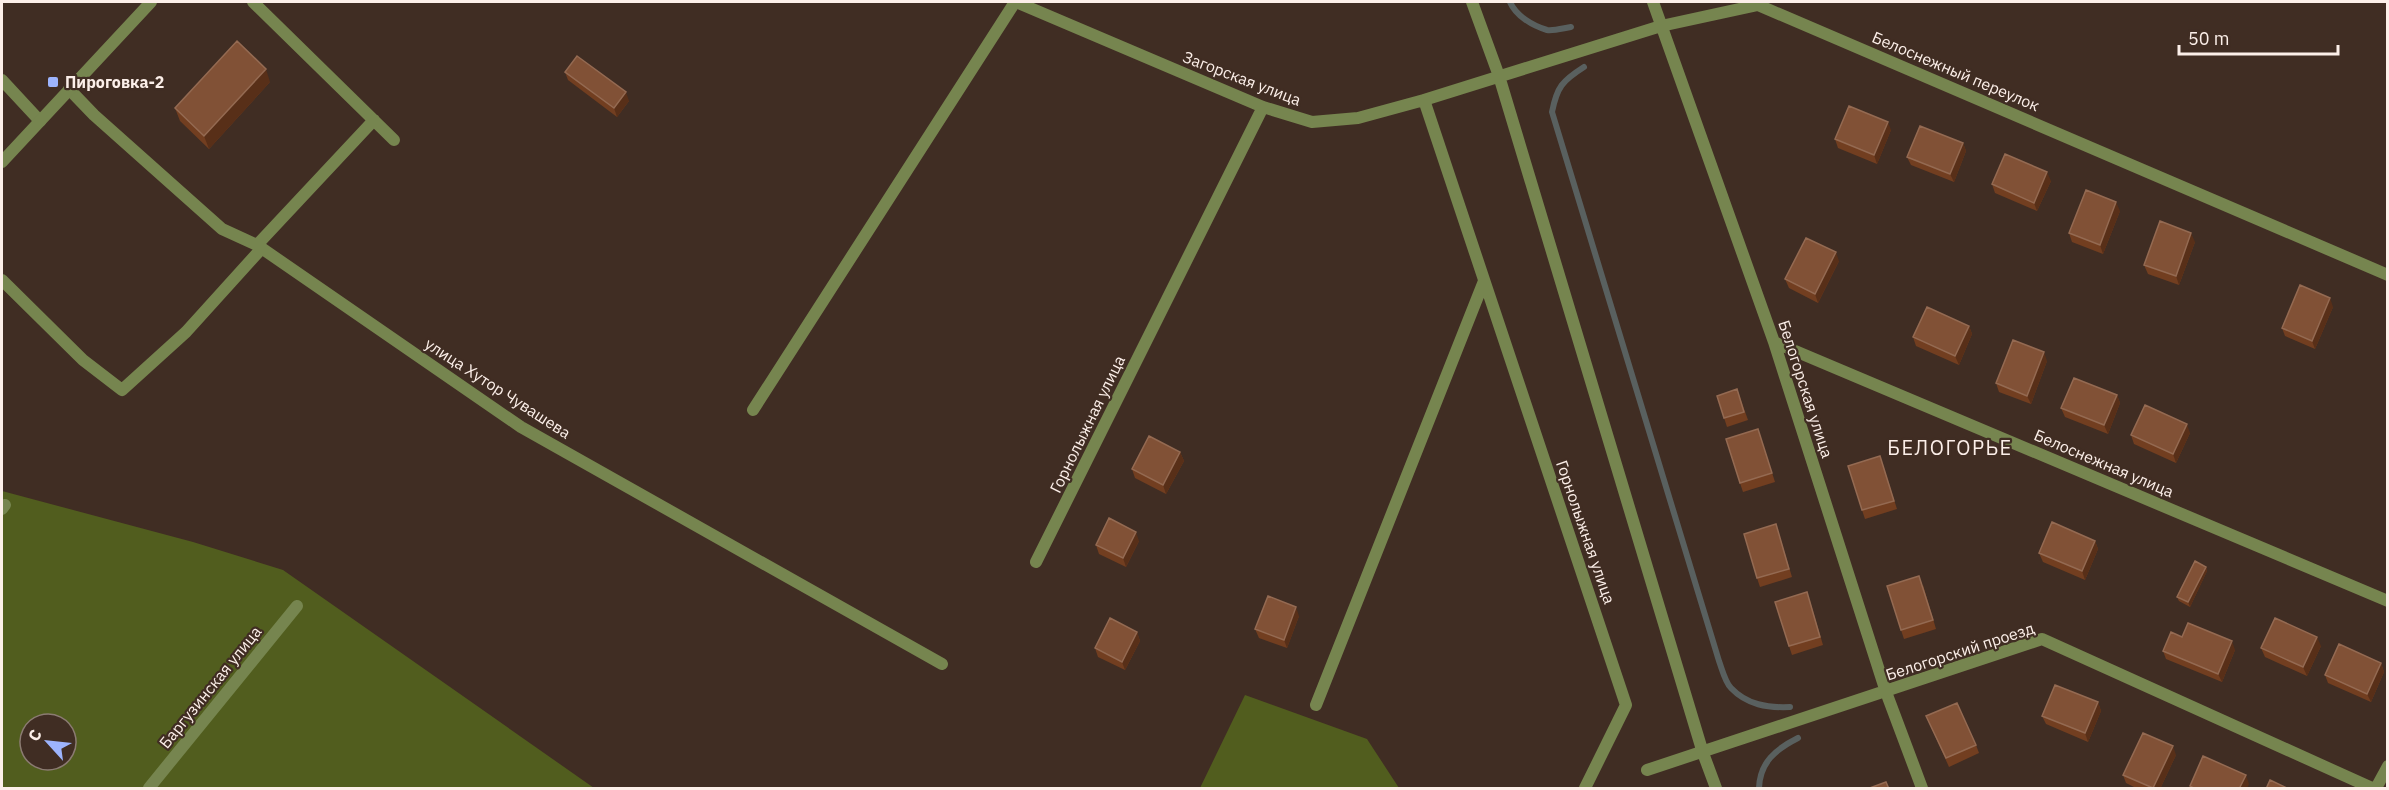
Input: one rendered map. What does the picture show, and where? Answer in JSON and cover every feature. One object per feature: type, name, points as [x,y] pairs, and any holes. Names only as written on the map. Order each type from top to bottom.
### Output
[{"type":"street","points":[[2,162],[150,2]]},
{"type":"street","points":[[253,2],[394,140]]},
{"type":"street","points":[[753,410],[1016,2]]},
{"type":"street","name":"Загорская улица","points":[[1016,2],[1263,107],[1312,122],[1358,118],[1499,76]]},
{"type":"street","points":[[1472,2],[1499,76],[1703,753],[1716,789]]},
{"type":"street","name":"Белогорская улица","points":[[1653,2],[1774,342],[1886,692],[1922,789]]},
{"type":"street","name":"Белоснежный переулок","points":[[1499,76],[1661,26],[1758,4],[2388,275]]},
{"type":"street","points":[[2,80],[40,121]]},
{"type":"street","name":"улица Хутор Чувашева","points":[[69,89],[94,115],[222,229],[259,247],[521,427],[942,664]]},
{"type":"street","name":"Горнолыжная улица","points":[[1424,100],[1626,705],[1585,789]]},
{"type":"street","name":"Горнолыжная улица","points":[[1036,562],[1263,107]]},
{"type":"street","points":[[2,280],[83,360],[122,390],[186,332],[374,120]]},
{"type":"street","points":[[1316,705],[1484,280]]},
{"type":"street","name":"Белоснежная улица","points":[[1774,342],[2388,601]]},
{"type":"street","name":"Баргузинская улица","points":[[149,789],[297,606]]},
{"type":"street","name":"Белогорский проезд","points":[[1647,770],[2042,639],[2374,789],[2388,766]]},
{"type":"green space","points":[[2,491],[193,542],[283,570],[594,788],[2,788]]},
{"type":"green space","points":[[1245,695],[1367,739],[1399,788],[1200,788]]},
{"type":"building","points":[[237,41],[266,69],[204,136],[175,108]]},
{"type":"building","points":[[577,56],[626,92],[614,108],[565,72]]},
{"type":"building","points":[[1849,106],[1888,122],[1874,155],[1835,139]]},
{"type":"building","points":[[1920,126],[1963,143],[1950,174],[1907,157]]},
{"type":"building","points":[[2005,154],[2047,172],[2034,203],[1992,184]]},
{"type":"building","points":[[2086,190],[2116,202],[2100,245],[2069,233]]},
{"type":"building","points":[[2160,221],[2191,233],[2176,276],[2144,265]]},
{"type":"building","points":[[1806,238],[1836,252],[1815,294],[1785,279]]},
{"type":"building","points":[[2300,285],[2330,298],[2312,341],[2282,328]]},
{"type":"building","points":[[1927,307],[1969,326],[1955,356],[1913,337]]},
{"type":"building","points":[[2013,340],[2044,352],[2027,396],[1996,383]]},
{"type":"building","points":[[2074,378],[2117,395],[2104,425],[2061,408]]},
{"type":"building","points":[[1737,389],[1744,412],[1724,418],[1717,396]]},
{"type":"building","points":[[2145,405],[2187,424],[2173,454],[2131,435]]},
{"type":"building","points":[[1758,429],[1772,473],[1740,483],[1726,439]]},
{"type":"building","points":[[1149,436],[1180,452],[1163,485],[1132,469]]},
{"type":"building","points":[[1880,456],[1894,501],[1862,510],[1848,466]]},
{"type":"building","points":[[1109,518],[1136,532],[1123,558],[1096,545]]},
{"type":"building","points":[[2052,522],[2095,541],[2082,571],[2039,553]]},
{"type":"building","points":[[1776,524],[1789,569],[1757,578],[1744,534]]},
{"type":"building","points":[[2195,561],[2206,567],[2188,602],[2177,597]]},
{"type":"building","points":[[1919,576],[1933,620],[1901,630],[1887,586]]},
{"type":"building","points":[[1807,592],[1820,637],[1789,646],[1775,602]]},
{"type":"building","points":[[1268,596],[1296,607],[1284,640],[1255,629]]},
{"type":"building","points":[[1110,618],[1137,632],[1122,662],[1095,648]]},
{"type":"building","points":[[2275,618],[2317,637],[2303,667],[2261,648]]},
{"type":"building","points":[[2188,623],[2232,641],[2218,674],[2163,651],[2171,632],[2182,637]]},
{"type":"building","points":[[2339,644],[2381,663],[2367,694],[2325,675]]},
{"type":"building","points":[[2055,685],[2098,702],[2085,733],[2042,716]]},
{"type":"building","points":[[1957,703],[1976,745],[1946,758],[1926,716]]},
{"type":"building","points":[[2143,733],[2173,746],[2153,788],[2123,775]]},
{"type":"building","points":[[2203,756],[2246,775],[2239,789],[2195,789],[2190,786]]},
{"type":"building","points":[[2270,780],[2289,789],[2266,789]]},
{"type":"building","points":[[1886,782],[1889,789],[1867,789]]},
{"type":"waterway","points":[[1510,2],[1521,16],[1542,28],[1553,30],[1571,27]]},
{"type":"waterway","points":[[1584,67],[1570,76],[1562,85],[1556,96],[1552,112],[1719,661],[1725,679],[1737,694],[1751,702],[1766,706],[1790,707]]},
{"type":"waterway","points":[[1759,788],[1762,771],[1771,757],[1798,738]]},
{"type":"place","name":"Пироговка-2","points":[[53,82]]},
{"type":"district","name":"БЕЛОГОРЬЕ","points":[[1950,448]]}]
